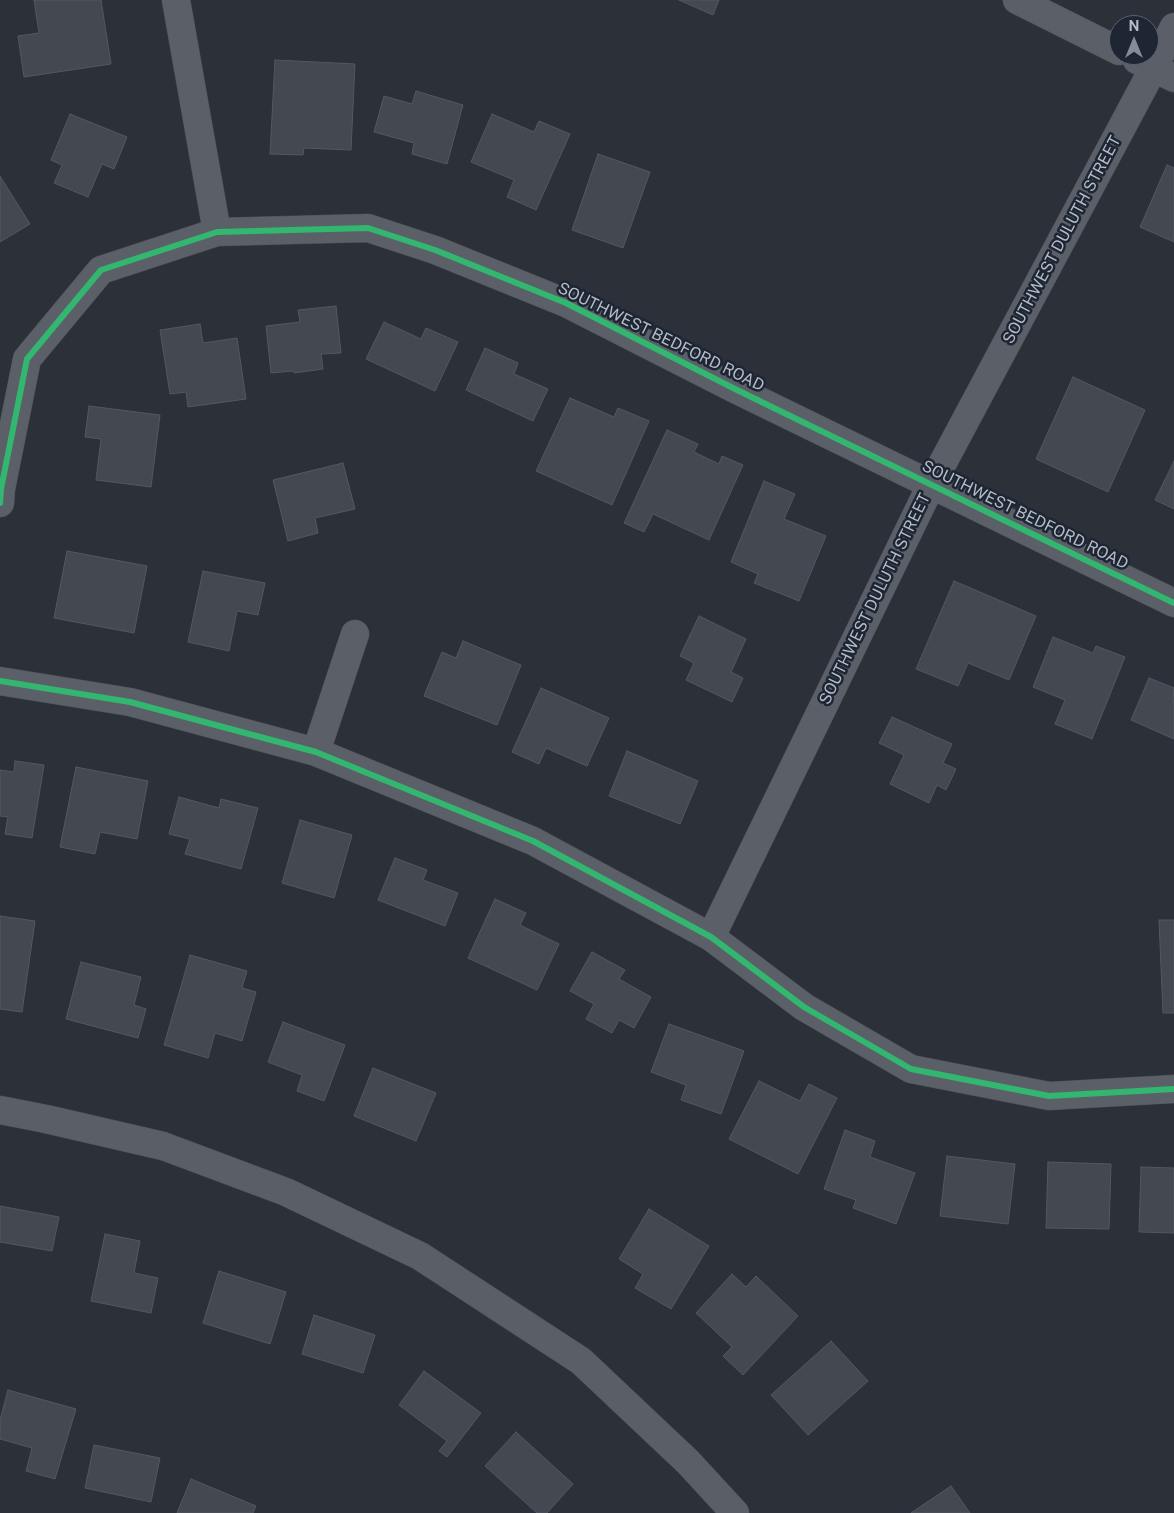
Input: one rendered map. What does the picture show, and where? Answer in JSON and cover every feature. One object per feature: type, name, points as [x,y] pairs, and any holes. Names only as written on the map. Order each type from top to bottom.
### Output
[{"type":"street","points":[[176,0],[217,232]]},
{"type":"street","points":[[1017,0],[1109,46]]},
{"type":"street","name":"SOUTHWEST DULUTH STREET","points":[[711,937],[931,485],[1164,73],[1174,27]]},
{"type":"street","points":[[1147,65],[1164,73]]},
{"type":"street","name":"SOUTHWEST BEDFORD ROAD","points":[[0,504],[1,489],[27,359],[101,270],[217,232],[368,228],[435,250],[566,303],[746,394],[1174,604]]},
{"type":"street","points":[[316,752],[355,634]]},
{"type":"street","points":[[0,681],[130,702],[316,752],[533,841],[711,937],[804,1007],[911,1069],[1049,1096],[1174,1089]]},
{"type":"street","points":[[0,1110],[163,1146],[286,1192],[420,1256],[581,1361],[688,1462],[735,1513]]},
{"type":"building","points":[[34,0],[101,0],[111,64],[24,77],[18,36],[39,33]]},
{"type":"building","points":[[679,0],[719,0],[713,15]]},
{"type":"building","points":[[275,60],[355,64],[351,150],[304,148],[303,155],[270,154]]},
{"type":"building","points":[[416,91],[463,105],[447,164],[412,154],[414,143],[374,132],[384,96],[412,104]]},
{"type":"building","points":[[70,114],[127,137],[114,169],[102,164],[88,197],[54,183],[62,165],[51,160]]},
{"type":"building","points":[[492,114],[534,132],[539,121],[570,134],[536,210],[507,197],[514,180],[471,162]]},
{"type":"building","points":[[598,154],[650,172],[623,248],[572,230]]},
{"type":"building","points":[[1167,165],[1174,168],[1174,242],[1140,227]]},
{"type":"building","points":[[0,176],[30,224],[0,242]]},
{"type":"building","points":[[336,306],[341,353],[321,354],[323,369],[294,373],[293,371],[271,373],[266,326],[300,322],[298,310]]},
{"type":"building","points":[[384,322],[421,339],[426,328],[458,342],[435,391],[366,359]]},
{"type":"building","points":[[200,324],[203,343],[237,338],[246,399],[188,407],[186,392],[170,394],[160,330]]},
{"type":"building","points":[[485,348],[518,363],[514,374],[548,389],[533,421],[466,390]]},
{"type":"building","points":[[1073,377],[1145,410],[1108,492],[1036,459]]},
{"type":"building","points":[[570,398],[614,417],[618,408],[649,421],[612,505],[536,471]]},
{"type":"building","points":[[89,406],[160,415],[151,487],[96,480],[101,439],[85,437]]},
{"type":"building","points":[[667,430],[698,444],[694,452],[719,464],[722,456],[743,465],[709,540],[653,514],[644,532],[624,523]]},
{"type":"building","points":[[1174,461],[1174,509],[1155,500]]},
{"type":"building","points":[[343,463],[355,509],[315,518],[318,533],[288,541],[273,480]]},
{"type":"building","points":[[764,481],[795,494],[784,519],[826,536],[799,601],[754,583],[758,574],[731,562]]},
{"type":"building","points":[[67,551],[147,566],[134,633],[54,618]]},
{"type":"building","points":[[203,571],[265,583],[258,615],[237,611],[229,651],[188,642]]},
{"type":"building","points":[[954,581],[1036,616],[1009,680],[968,663],[958,686],[916,669]]},
{"type":"building","points":[[699,616],[746,639],[731,672],[743,678],[732,702],[686,680],[694,663],[680,656]]},
{"type":"building","points":[[1053,637],[1093,653],[1096,646],[1125,657],[1092,739],[1055,724],[1065,700],[1033,687]]},
{"type":"building","points":[[463,641],[521,665],[497,725],[424,696],[442,652],[456,658]]},
{"type":"building","points":[[1149,678],[1174,688],[1174,739],[1131,720]]},
{"type":"building","points":[[541,688],[609,718],[587,766],[546,748],[539,764],[512,752]]},
{"type":"building","points":[[892,717],[952,744],[943,763],[956,769],[946,790],[937,785],[929,803],[890,784],[904,755],[879,743]]},
{"type":"building","points":[[627,751],[698,781],[680,824],[609,796]]},
{"type":"building","points":[[15,761],[44,765],[32,838],[5,834],[8,817],[0,816],[0,770],[14,772]]},
{"type":"building","points":[[76,767],[148,781],[137,839],[100,832],[95,854],[60,847]]},
{"type":"building","points":[[179,797],[219,808],[221,799],[258,808],[241,869],[185,854],[190,839],[169,834]]},
{"type":"building","points":[[300,820],[352,835],[334,898],[282,883]]},
{"type":"building","points":[[395,858],[427,870],[423,880],[458,893],[445,926],[378,900]]},
{"type":"building","points":[[495,899],[526,913],[520,925],[559,944],[537,990],[468,958]]},
{"type":"building","points":[[0,916],[35,921],[22,1012],[0,1009]]},
{"type":"building","points":[[1159,920],[1174,920],[1174,1013],[1163,1013]]},
{"type":"building","points":[[592,952],[625,970],[619,979],[651,997],[634,1028],[619,1020],[612,1033],[586,1019],[594,1004],[570,991]]},
{"type":"building","points":[[190,955],[247,971],[242,988],[256,992],[242,1041],[215,1033],[208,1058],[164,1045]]},
{"type":"building","points":[[81,962],[141,977],[134,1005],[146,1009],[138,1038],[66,1019]]},
{"type":"building","points":[[283,1022],[345,1045],[324,1101],[297,1091],[302,1075],[268,1062]]},
{"type":"building","points":[[669,1024],[744,1051],[721,1114],[681,1100],[686,1085],[651,1072]]},
{"type":"building","points":[[373,1068],[436,1093],[416,1141],[354,1116]]},
{"type":"building","points":[[759,1081],[800,1101],[809,1084],[837,1098],[798,1174],[729,1139]]},
{"type":"building","points":[[845,1130],[875,1141],[870,1157],[915,1173],[896,1224],[853,1208],[856,1200],[824,1189]]},
{"type":"building","points":[[947,1156],[1015,1164],[1008,1224],[940,1216]]},
{"type":"building","points":[[1048,1162],[1111,1164],[1109,1229],[1046,1228]]},
{"type":"building","points":[[1141,1167],[1174,1168],[1174,1233],[1139,1232]]},
{"type":"building","points":[[0,1206],[59,1217],[52,1251],[0,1242]]},
{"type":"building","points":[[649,1209],[709,1246],[671,1309],[635,1288],[643,1274],[619,1259]]},
{"type":"building","points":[[105,1234],[140,1241],[134,1273],[158,1278],[151,1313],[91,1301]]},
{"type":"building","points":[[219,1271],[286,1292],[270,1344],[203,1323]]},
{"type":"building","points":[[732,1274],[746,1287],[756,1276],[798,1316],[743,1375],[723,1356],[732,1347],[696,1313]]},
{"type":"building","points":[[314,1315],[375,1335],[363,1373],[302,1354]]},
{"type":"building","points":[[831,1341],[868,1381],[808,1435],[771,1395]]},
{"type":"building","points":[[424,1371],[481,1413],[447,1457],[439,1451],[447,1441],[399,1405]]},
{"type":"building","points":[[8,1390],[76,1409],[55,1479],[26,1471],[32,1448],[0,1439],[0,1420]]},
{"type":"building","points":[[516,1432],[573,1484],[547,1513],[537,1513],[485,1466]]},
{"type":"building","points":[[94,1445],[160,1458],[151,1502],[85,1488]]},
{"type":"building","points":[[191,1479],[256,1506],[253,1513],[177,1513]]},
{"type":"building","points":[[951,1486],[970,1513],[911,1513]]},
{"type":"cycle path","points":[[0,503],[1,489],[27,359],[101,270],[217,232],[368,228],[435,250],[566,303],[737,390],[1174,603]]},
{"type":"cycle path","points":[[0,681],[130,702],[316,752],[533,841],[711,937],[804,1007],[911,1069],[1049,1096],[1174,1089]]}]
